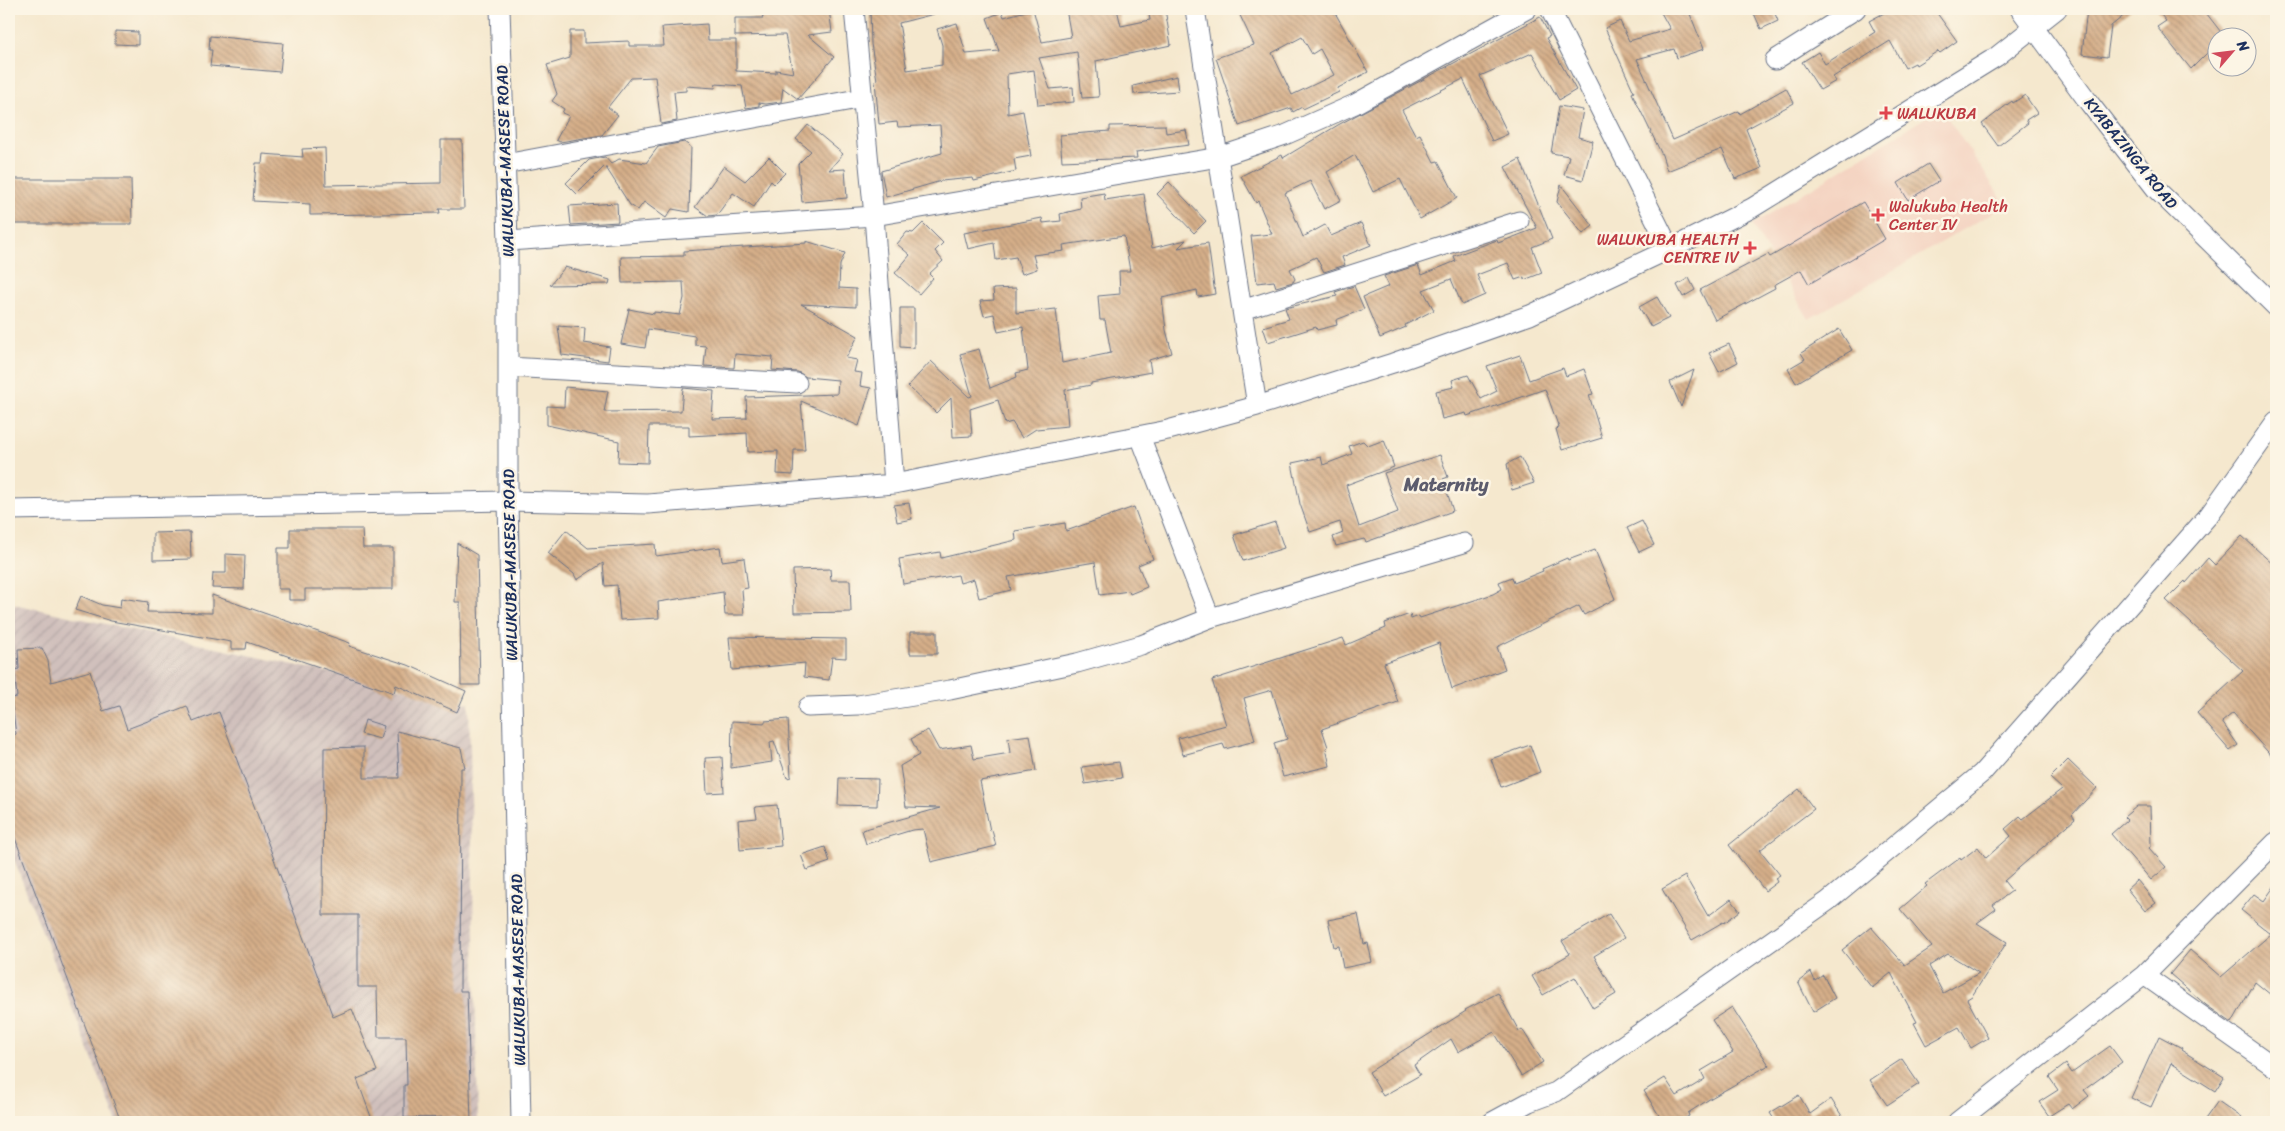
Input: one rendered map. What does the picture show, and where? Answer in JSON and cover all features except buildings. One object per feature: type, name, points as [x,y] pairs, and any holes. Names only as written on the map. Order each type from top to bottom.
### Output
[{"type":"street","name":"WALUKUBA-MASESE ROAD","points":[[500,9],[508,241],[508,501],[521,1122]]},
{"type":"street","points":[[854,9],[874,216],[894,484]]},
{"type":"street","points":[[1195,9],[1257,406]]},
{"type":"street","points":[[508,241],[874,216],[1219,157],[1285,135],[1355,104],[1527,9]]},
{"type":"street","points":[[1550,9],[1670,249]]},
{"type":"street","points":[[1775,60],[1856,9]]},
{"type":"street","name":"KYABAZINGA ROAD","points":[[2020,9],[2156,188],[2276,307]]},
{"type":"street","points":[[9,510],[508,501],[648,504],[894,484],[1140,436],[1257,406],[1393,363],[1530,315],[1752,208],[1996,57],[2057,9]]},
{"type":"street","points":[[505,164],[863,98]]},
{"type":"street","points":[[1242,310],[1519,221]]},
{"type":"street","points":[[508,366],[797,383]]},
{"type":"street","points":[[1492,1122],[1529,1102],[1556,1092],[1812,913],[1982,773],[2209,515],[2276,421]]},
{"type":"street","points":[[1140,436],[1210,618]]},
{"type":"street","points":[[808,707],[858,705],[913,696],[1077,663],[1141,645],[1210,618],[1464,542]]},
{"type":"street","points":[[1957,1122],[2144,975],[2276,842]]},
{"type":"street","points":[[2144,975],[2276,1068]]},
{"type":"shaded area","name":"Walukuba Health Center IV","points":[[1941,108],[2006,205],[1809,319],[1752,225]]},
{"type":"shaded area","points":[[9,603],[469,703],[478,1122],[117,1122],[9,847]]},
{"type":"place","name":"WALUKUBA","points":[[1886,113]]},
{"type":"place","name":"Walukuba Health Center IV","points":[[1878,215]]},
{"type":"place","name":"WALUKUBA HEALTH CENTRE IV","points":[[1750,248]]},
{"type":"district","name":"Maternity","points":[[1446,484]]}]
